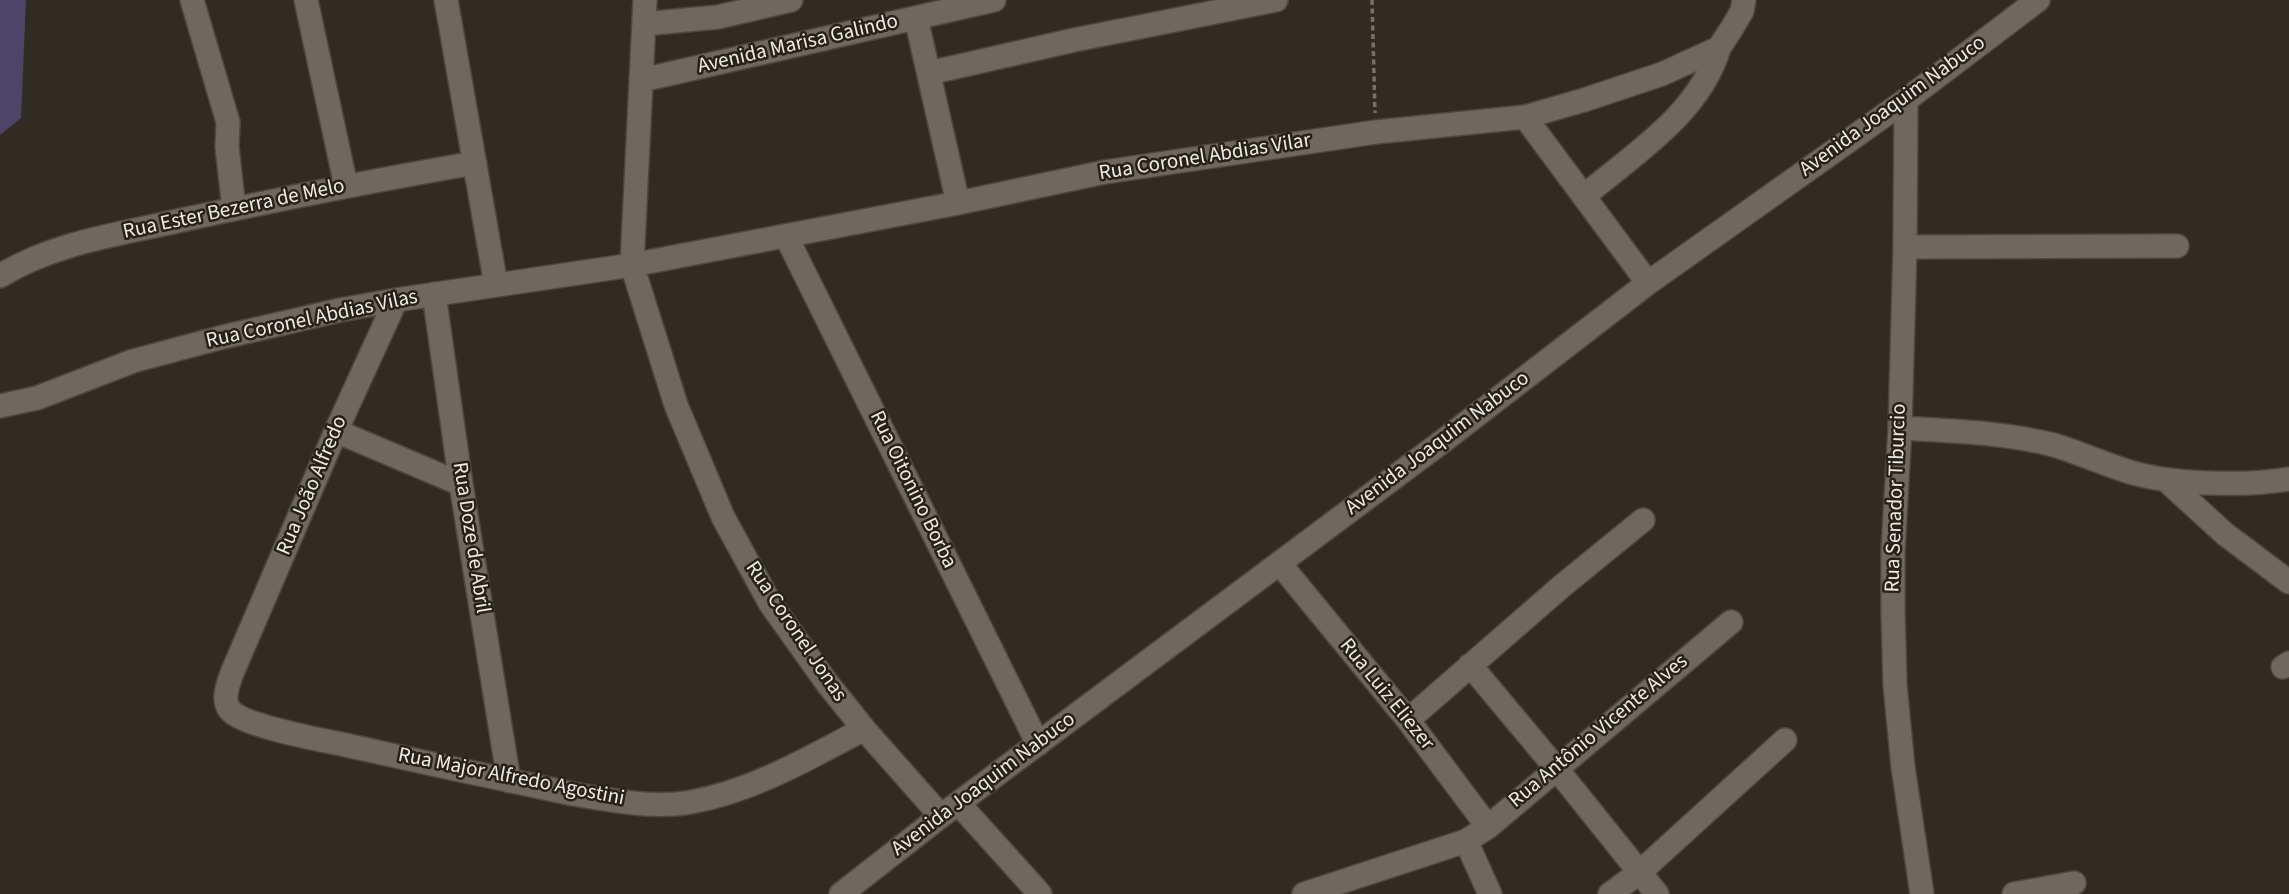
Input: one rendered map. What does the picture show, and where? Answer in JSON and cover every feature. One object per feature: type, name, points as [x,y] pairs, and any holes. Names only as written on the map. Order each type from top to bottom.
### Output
[{"type":"street","points":[[192,0],[228,122],[226,147],[234,209]]},
{"type":"street","points":[[306,0],[346,186]]},
{"type":"street","points":[[446,0],[496,285]]},
{"type":"street","points":[[632,265],[645,0]]},
{"type":"street","name":"Avenida Marisa Galindo","points":[[642,80],[994,0]]},
{"type":"street","points":[[929,73],[1074,40],[1276,0]]},
{"type":"street","points":[[1584,196],[1660,133],[1692,100],[1742,11],[1744,0]]},
{"type":"street","name":"Avenida Joaquim Nabuco","points":[[841,894],[1648,283],[1906,100],[2037,0]]},
{"type":"street","points":[[644,24],[718,17],[784,1]]},
{"type":"street","points":[[915,18],[958,203]]},
{"type":"street","name":"Rua Coronel Abdias Vilar","points":[[632,265],[1105,172],[1376,132],[1525,117],[1662,74],[1719,48]]},
{"type":"street","name":"Rua Senador Tiburcio","points":[[1906,100],[1900,428],[1892,551],[1895,685],[1916,893]]},
{"type":"street","points":[[1525,117],[1648,283]]},
{"type":"street","name":"Rua Ester Bezerra de Melo","points":[[0,276],[38,255],[61,248],[346,186],[475,163]]},
{"type":"street","name":"Rua Oitonino Borba","points":[[786,236],[1038,744]]},
{"type":"street","points":[[1905,247],[2176,246]]},
{"type":"street","name":"Rua Coronel Abdias Vilas","points":[[0,406],[37,398],[133,361],[299,319],[396,300],[632,265]]},
{"type":"street","name":"Rua Coronel Jonas","points":[[632,265],[676,405],[723,517],[770,603],[864,729],[1040,894]]},
{"type":"street","name":"Rua Doze de Abril","points":[[434,294],[461,484],[509,781]]},
{"type":"street","name":"Rua João Alfredo","points":[[232,673],[336,431],[396,300]]},
{"type":"street","points":[[1900,428],[2004,435],[2053,445],[2130,472],[2167,481],[2269,482],[2289,478]]},
{"type":"street","points":[[336,431],[461,484]]},
{"type":"street","points":[[2167,481],[2225,534],[2289,582]]},
{"type":"street","points":[[1408,720],[1643,520]]},
{"type":"street","name":"Rua Luiz Eliezer","points":[[1280,564],[1408,720],[1488,827]]},
{"type":"street","name":"Rua Antônio Vicente Alves","points":[[1304,894],[1466,841],[1488,827],[1731,622]]},
{"type":"street","points":[[1470,665],[1657,894]]},
{"type":"street","name":"Rua Major Alfredo Agostini","points":[[232,673],[226,689],[226,702],[231,712],[247,720],[304,736],[509,781],[615,801],[689,803],[749,786],[864,729]]},
{"type":"street","points":[[1610,894],[1640,872],[1785,740]]},
{"type":"street","points":[[1466,841],[1490,894]]},
{"type":"street","points":[[2014,894],[2074,883]]},
{"type":"path","points":[[1372,0],[1376,132]]},
{"type":"shaded area","points":[[0,0],[26,0],[21,118],[0,135]]}]
